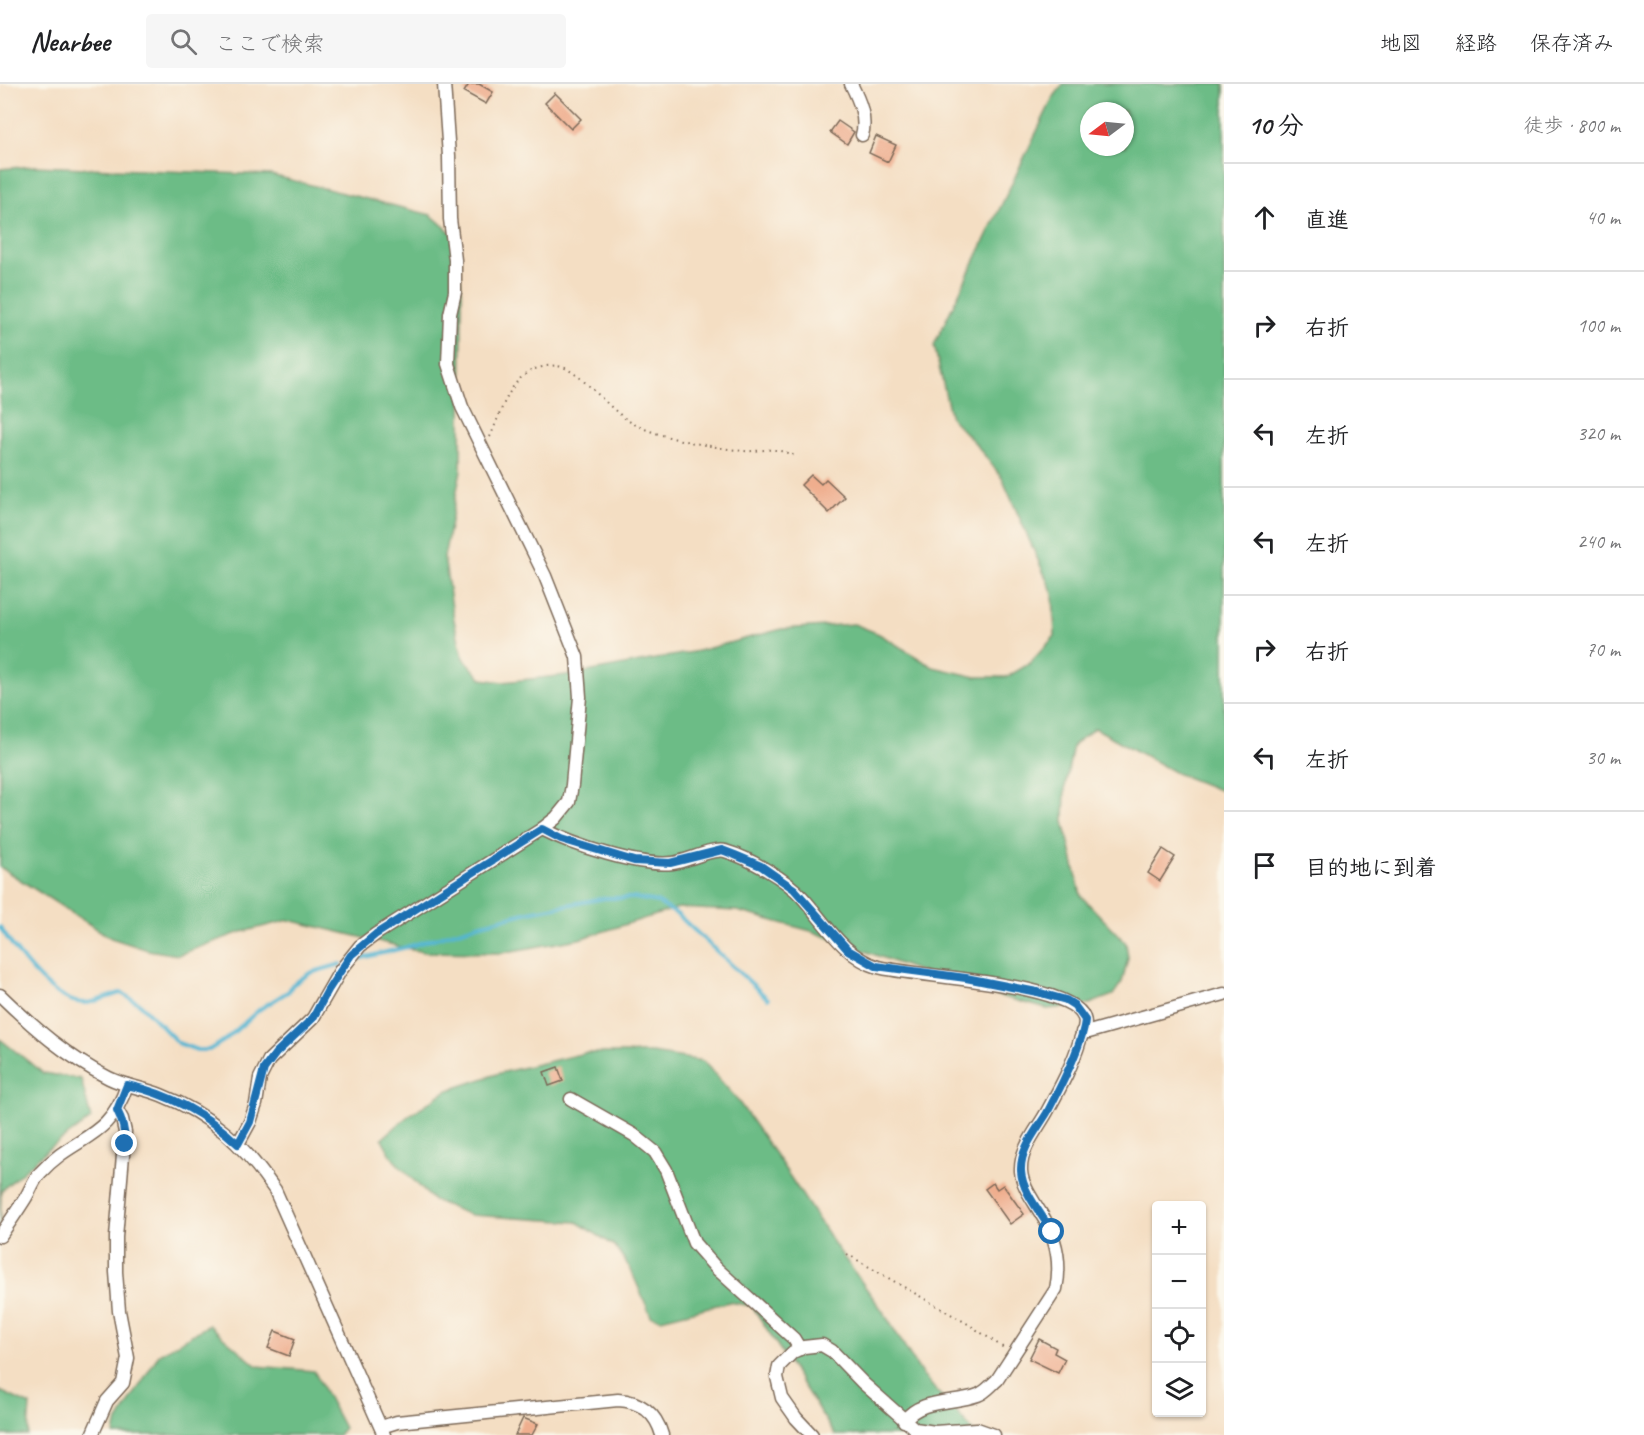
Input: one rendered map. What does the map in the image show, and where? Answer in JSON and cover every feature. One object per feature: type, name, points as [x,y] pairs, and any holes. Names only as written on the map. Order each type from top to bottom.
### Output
[{"type":"street","points":[[238,1144],[250,1122],[264,1069],[276,1053],[313,1018],[351,955],[376,934],[542,829],[556,818],[568,802],[572,785],[580,697],[578,657],[545,576],[462,407],[448,364],[450,314],[456,292],[444,84]]},
{"type":"street","points":[[851,84],[860,102],[864,126],[862,135]]},
{"type":"street","points":[[542,829],[561,839],[634,861],[670,863],[722,850],[749,860],[794,889],[848,950],[876,966],[966,978],[1025,989],[1066,1000],[1074,1005],[1085,1020],[1064,1079],[1024,1155],[1021,1171],[1024,1183],[1052,1232],[1059,1258],[1056,1289],[997,1380],[980,1394],[913,1410],[904,1420]]},
{"type":"street","points":[[1082,1032],[1089,1032],[1224,994]]},
{"type":"street","points":[[0,995],[66,1053],[107,1077],[163,1095],[201,1114],[238,1144],[258,1165],[275,1190],[382,1431],[397,1422],[618,1400],[631,1401],[648,1411],[656,1419],[662,1435]]},
{"type":"street","points":[[0,1236],[38,1175],[60,1155],[101,1129],[117,1110],[127,1085]]},
{"type":"street","points":[[571,1099],[634,1135],[655,1152],[666,1170],[694,1243],[716,1268],[794,1340],[800,1349]]},
{"type":"street","points":[[92,1435],[107,1401],[123,1383],[128,1358],[119,1311],[116,1272],[116,1237],[125,1132],[117,1110]]},
{"type":"street","points":[[812,1435],[782,1398],[777,1377],[779,1366],[793,1352],[812,1345],[822,1345],[832,1351],[863,1383],[915,1429],[935,1432],[977,1428],[994,1435]]},
{"type":"path","points":[[483,450],[513,386],[530,371],[555,365],[575,375],[630,421],[655,433],[735,450],[776,450],[797,457]]},
{"type":"path","points":[[847,1254],[968,1324],[1013,1354]]},
{"type":"green space","points":[[1063,84],[1224,84],[1224,792],[1176,773],[1095,728],[1073,745],[1065,787],[1064,821],[1081,896],[1126,943],[1128,958],[1122,982],[1113,995],[1087,1005],[1047,1009],[948,982],[811,931],[737,911],[678,908],[579,939],[501,953],[423,952],[289,920],[238,933],[178,955],[148,950],[111,938],[0,867],[0,169],[34,166],[271,175],[431,215],[455,236],[462,292],[461,470],[444,557],[454,620],[463,658],[482,679],[503,682],[576,674],[698,651],[782,629],[854,624],[879,634],[933,667],[976,677],[1007,677],[1029,664],[1055,636],[1053,594],[1002,478],[976,444],[951,418],[934,345],[1053,98]]},
{"type":"green space","points":[[0,1039],[43,1073],[81,1079],[91,1119],[47,1150],[1,1191],[0,1231]]},
{"type":"green space","points":[[585,1053],[652,1053],[703,1061],[736,1098],[837,1248],[882,1310],[923,1376],[977,1435],[835,1435],[752,1306],[729,1302],[661,1319],[651,1316],[630,1268],[615,1246],[577,1222],[470,1215],[433,1200],[394,1160],[382,1139],[408,1116],[446,1091],[500,1073]]},
{"type":"green space","points":[[209,1325],[257,1366],[314,1371],[344,1428],[338,1435],[114,1435],[116,1424],[159,1354]]},
{"type":"green space","points":[[0,1391],[30,1405],[28,1435],[0,1435]]},
{"type":"building","points":[[469,84],[479,84],[493,92],[486,104],[464,92]]},
{"type":"building","points":[[555,93],[581,119],[571,129],[545,103]]},
{"type":"building","points":[[838,121],[854,132],[847,144],[830,132]]},
{"type":"building","points":[[876,136],[896,145],[888,162],[869,153]]},
{"type":"building","points":[[811,475],[821,484],[826,479],[845,497],[829,513],[801,485]]},
{"type":"building","points":[[1163,849],[1175,857],[1160,881],[1148,873]]},
{"type":"building","points":[[558,1067],[563,1081],[549,1086],[544,1072]]},
{"type":"building","points":[[993,1183],[997,1189],[1003,1185],[1024,1214],[1010,1224],[985,1189]]},
{"type":"building","points":[[275,1331],[295,1339],[289,1356],[268,1348]]},
{"type":"building","points":[[1039,1339],[1056,1348],[1054,1353],[1065,1359],[1058,1373],[1029,1359]]},
{"type":"building","points":[[523,1418],[538,1424],[532,1435],[515,1435]]},
{"type":"waterway","points":[[354,960],[529,912],[605,898],[635,898],[657,902],[678,915],[768,999]]},
{"type":"waterway","points":[[0,927],[25,962],[47,986],[60,995],[72,1001],[85,1003],[121,993],[140,1004],[178,1043],[197,1050],[209,1050],[225,1040],[260,1009],[289,991],[292,985],[310,973],[341,964]]},
{"type":"route","points":[[125,1144],[122,1119],[117,1110],[127,1085],[146,1089],[183,1104],[223,1130],[238,1144],[248,1128],[256,1104],[260,1078],[269,1060],[313,1018],[351,955],[376,934],[542,829],[561,839],[634,861],[670,863],[722,850],[761,866],[794,889],[848,950],[876,966],[966,978],[1025,989],[1066,1000],[1074,1005],[1085,1020],[1078,1048],[1048,1110],[1027,1145],[1021,1171],[1033,1201],[1052,1232]]}]
